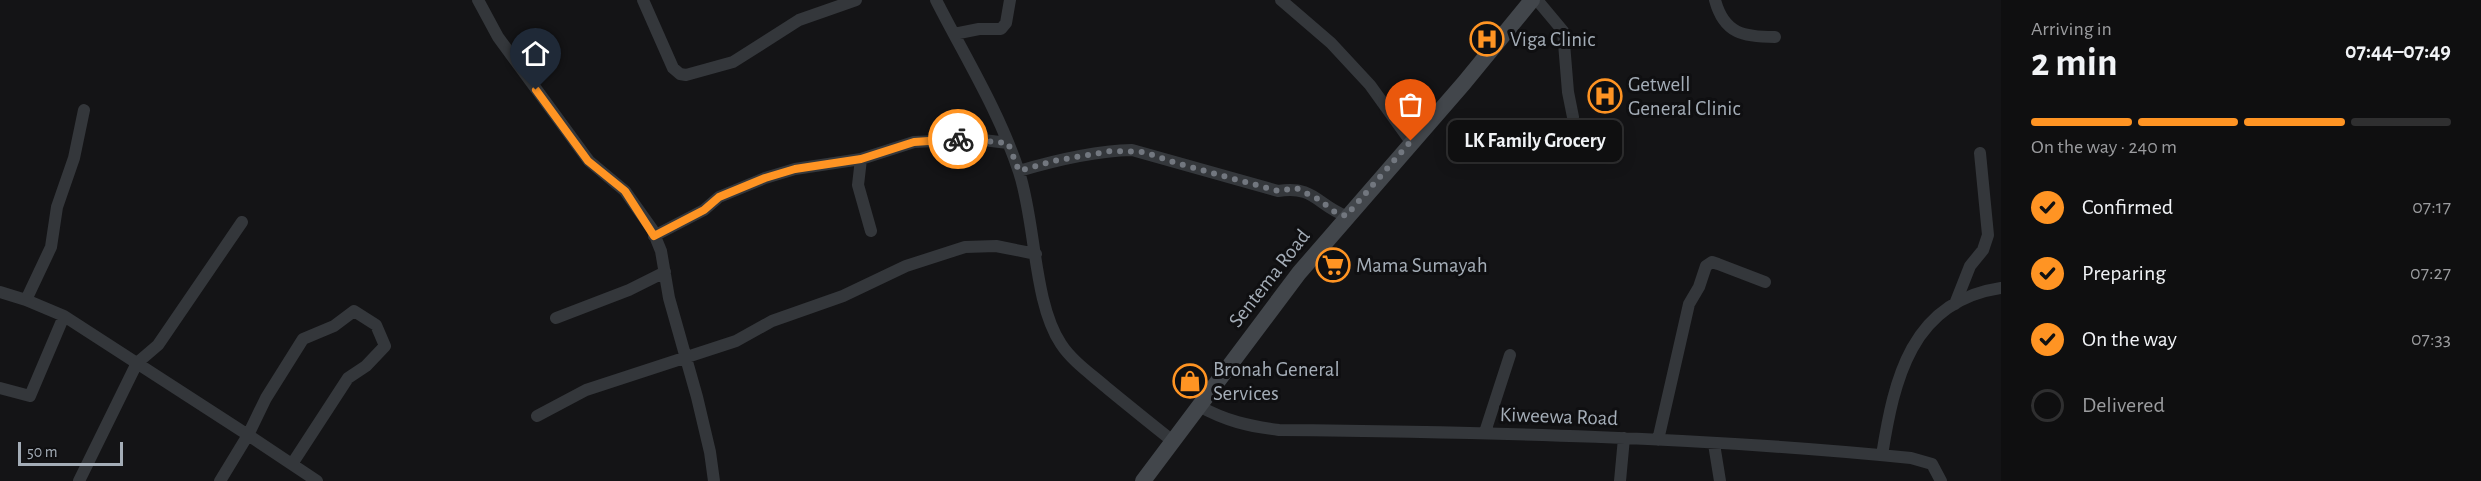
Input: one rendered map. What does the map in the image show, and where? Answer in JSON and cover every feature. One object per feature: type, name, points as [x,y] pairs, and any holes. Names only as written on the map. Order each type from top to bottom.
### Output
[{"type":"main road","name":"Sentema Road","points":[[1143,481],[1299,273],[1411,141],[1464,83],[1532,0]]},
{"type":"street","points":[[478,0],[498,37],[588,161],[625,191],[654,236],[661,251],[669,298],[710,452],[714,481]]},
{"type":"street","points":[[643,0],[673,68],[680,74],[686,75],[733,62],[799,20],[856,0]]},
{"type":"street","points":[[936,0],[979,78],[1019,171],[1029,207],[1043,300],[1050,322],[1061,344],[1080,365],[1174,442]]},
{"type":"street","points":[[954,34],[979,29],[1001,29],[1006,23],[1010,0]]},
{"type":"street","points":[[1281,0],[1331,43],[1370,85],[1411,141]]},
{"type":"street","points":[[1537,0],[1563,31],[1568,92],[1573,117]]},
{"type":"street","points":[[1715,0],[1717,9],[1729,27],[1737,33],[1753,37],[1775,37]]},
{"type":"street","points":[[26,300],[51,247],[57,207],[74,158],[84,110]]},
{"type":"street","points":[[654,236],[704,210],[719,197],[765,178],[795,169],[861,159],[914,142],[975,139],[1008,143]]},
{"type":"street","points":[[1019,171],[1053,161],[1111,151],[1144,152],[1278,191],[1296,188],[1318,199],[1335,212],[1346,216]]},
{"type":"street","points":[[1956,304],[1970,266],[1983,250],[1988,235],[1980,153]]},
{"type":"street","points":[[861,159],[858,185],[871,231]]},
{"type":"street","points":[[79,481],[137,363],[158,345],[242,222]]},
{"type":"street","points":[[537,416],[586,390],[736,341],[772,321],[843,296],[906,266],[965,247],[996,246],[1036,254]]},
{"type":"street","points":[[1658,440],[1689,304],[1699,287],[1706,266],[1712,262],[1765,282]]},
{"type":"street","points":[[556,318],[629,290],[665,272]]},
{"type":"street","points":[[1882,455],[1891,402],[1909,354],[1942,312],[1975,294],[2001,288]]},
{"type":"street","points":[[0,292],[64,315],[317,481]]},
{"type":"street","points":[[219,481],[248,435],[266,398],[303,339],[334,326],[354,311],[376,325],[385,346],[366,366],[348,378],[292,464]]},
{"type":"street","points":[[0,388],[30,396],[64,315]]},
{"type":"street","points":[[1485,432],[1510,355]]},
{"type":"street","name":"Kiweewa Road","points":[[1198,406],[1224,419],[1279,430],[1485,432],[1624,438],[1882,455],[1921,459],[1932,464],[1941,481]]},
{"type":"street","points":[[1620,481],[1624,438]]},
{"type":"street","points":[[1714,444],[1720,481]]},
{"type":"way so far","points":[[958,139],[1008,143],[1019,171],[1053,161],[1111,151],[1144,152],[1278,191],[1296,188],[1318,199],[1335,212],[1346,216],[1411,141]]},
{"type":"place","name":"Viga Clinic","points":[[1487,39]]},
{"type":"place","name":"Getwell General Clinic","points":[[1605,96]]},
{"type":"place","name":"LK Family Grocery","points":[[1411,141]]},
{"type":"place","name":"Mama Sumayah","points":[[1333,265]]},
{"type":"place","name":"Bronah General Services","points":[[1190,381]]},
{"type":"route","points":[[536,90],[588,161],[625,191],[654,236],[704,210],[719,197],[765,178],[795,169],[861,159],[914,142],[958,139]]}]
